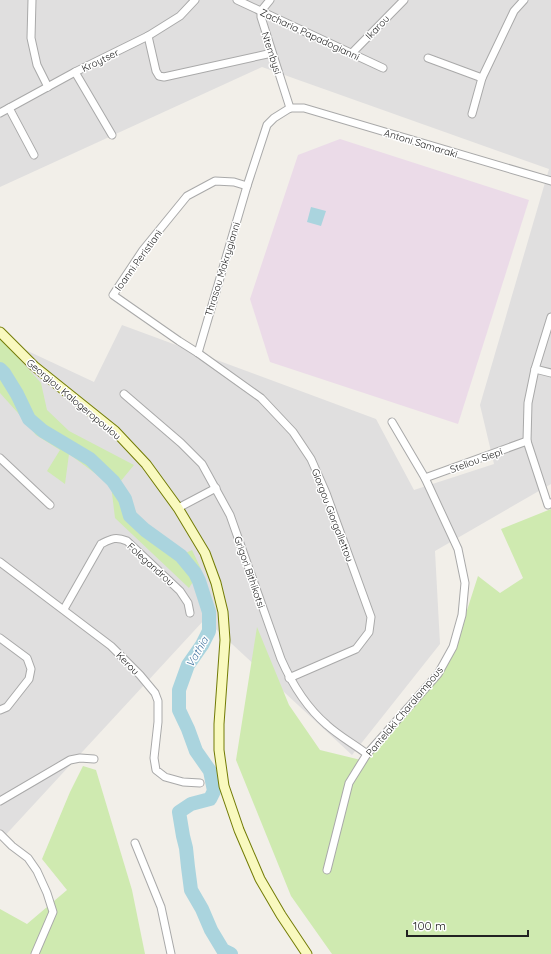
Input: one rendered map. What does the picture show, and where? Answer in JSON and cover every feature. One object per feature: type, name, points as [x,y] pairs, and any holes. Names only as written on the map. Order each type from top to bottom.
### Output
[{"type":"street","points":[[32,0],[30,38],[37,65],[48,87]]},
{"type":"street","name":"Kroytser","points":[[0,113],[75,72],[148,36],[180,16],[195,0]]},
{"type":"street","name":"Zacharia Papadogianni","points":[[237,0],[383,68]]},
{"type":"street","points":[[261,11],[270,0]]},
{"type":"street","points":[[472,114],[482,78],[514,11],[524,0]]},
{"type":"street","name":"Ikarou","points":[[351,54],[401,1]]},
{"type":"street","name":"Ntembysi","points":[[261,11],[261,17],[272,54],[290,108]]},
{"type":"street","points":[[148,36],[156,71],[159,76],[164,77],[272,54]]},
{"type":"street","points":[[428,58],[482,78]]},
{"type":"street","points":[[75,72],[112,135]]},
{"type":"street","points":[[9,108],[34,155]]},
{"type":"street","name":"Antoni Samaraki","points":[[290,108],[304,108],[551,182]]},
{"type":"street","name":"Thrasou Makrygianni","points":[[198,352],[247,186],[267,125],[274,118],[290,108]]},
{"type":"street","name":"Ioanni Peristiani","points":[[198,352],[179,341],[113,295],[143,250],[187,196],[215,181],[234,182],[247,186]]},
{"type":"street","points":[[550,504],[527,441],[528,403],[535,368],[551,317]]},
{"type":"street","name":"Georgiou Kalogeropoulou","points":[[0,332],[34,366],[115,431],[146,464],[178,508],[205,553],[216,583],[222,612],[225,640],[218,724],[219,750],[224,786],[239,830],[260,879],[306,954]]},
{"type":"street","name":"Giorgou Giorgallettou","points":[[198,352],[261,398],[293,432],[311,459],[326,493],[371,617],[369,632],[356,649],[289,678]]},
{"type":"street","points":[[535,368],[551,373]]},
{"type":"street","name":"Grigori Bithikotsi","points":[[124,394],[181,443],[202,464],[230,515],[289,678],[306,704],[327,725],[368,754]]},
{"type":"street","name":"Pantelaki Charalampous","points":[[327,870],[348,783],[368,754],[438,674],[453,647],[462,615],[465,583],[458,549],[425,478],[392,422]]},
{"type":"street","name":"Steliou Siepi","points":[[425,478],[527,441]]},
{"type":"street","points":[[0,458],[50,505]]},
{"type":"street","points":[[178,508],[216,488]]},
{"type":"street","name":"Folegandrou","points":[[64,609],[101,544],[112,539],[120,538],[126,541],[180,591],[188,603],[190,614]]},
{"type":"street","name":"Kerou","points":[[0,562],[112,646],[140,676],[155,693],[158,701],[158,722],[154,758],[156,770],[165,777],[183,782],[200,783]]},
{"type":"street","points":[[0,638],[27,658],[30,669],[29,679],[7,708],[0,710]]},
{"type":"street","points":[[0,801],[70,760],[80,758],[94,759]]},
{"type":"street","points":[[0,834],[12,846],[28,858],[37,871],[47,893],[53,912],[35,954]]},
{"type":"street","points":[[135,843],[161,907],[171,954]]},
{"type":"shaded area","points":[[0,0],[551,0],[551,484],[435,551],[440,644],[352,755],[205,619],[0,841],[0,338],[94,382],[122,325],[376,419],[414,490],[494,464],[480,405],[549,169],[262,67],[0,187]]},
{"type":"shaded area","points":[[340,139],[529,200],[458,424],[270,362],[250,299],[298,155]]},
{"type":"green space","points":[[0,338],[41,383],[47,410],[69,431],[134,465],[120,482],[137,514],[175,558],[192,550],[201,569],[189,588],[115,518],[111,485],[69,454],[65,484],[47,471],[60,450],[36,435],[0,393]]},
{"type":"green space","points":[[551,509],[551,954],[332,954],[291,896],[236,760],[257,627],[289,705],[320,750],[365,761],[452,657],[478,576],[500,593],[523,578],[501,529]]},
{"type":"green space","points":[[83,766],[96,770],[132,890],[145,954],[0,954],[0,909],[27,924],[67,890],[42,859],[70,792]]},
{"type":"water","points":[[311,207],[326,211],[321,226],[307,222]]},
{"type":"waterway","name":"Vathia","points":[[0,369],[17,394],[29,419],[43,431],[90,459],[113,481],[125,499],[130,516],[145,530],[181,556],[195,573],[199,581],[209,612],[209,631],[202,645],[188,665],[179,690],[179,710],[196,751],[210,771],[214,791],[210,799],[191,804],[179,812],[186,848],[191,890],[223,950],[231,954]]}]
